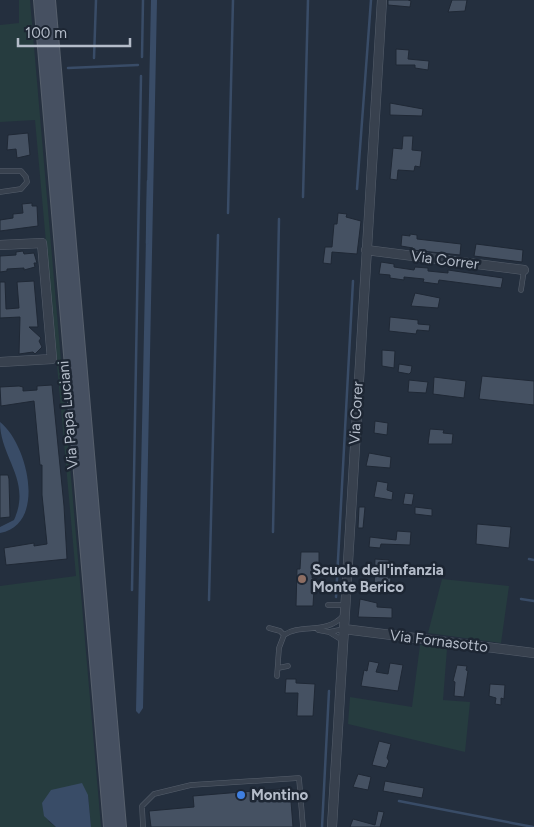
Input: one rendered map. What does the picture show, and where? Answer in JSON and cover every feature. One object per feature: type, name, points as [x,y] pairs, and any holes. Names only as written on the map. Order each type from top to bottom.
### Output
[{"type":"main road","name":"Via Papa Luciani","points":[[40,0],[110,827]]},
{"type":"main road","name":"Via Papa Luciani","points":[[49,0],[120,827]]},
{"type":"street","name":"Via Corer","points":[[332,827],[382,0]]},
{"type":"street","points":[[0,245],[42,243],[52,359],[0,362]]},
{"type":"street","name":"Via Correr","points":[[366,250],[524,270]]},
{"type":"street","name":"Via Fornasotto","points":[[344,629],[534,653]]},
{"type":"lane","points":[[0,171],[21,171],[27,182],[21,190],[0,192]]},
{"type":"lane","points":[[521,290],[524,270]]},
{"type":"lane","points":[[328,605],[345,605]]},
{"type":"lane","points":[[314,630],[335,624],[344,615]]},
{"type":"lane","points":[[335,624],[344,629]]},
{"type":"lane","points":[[269,628],[284,635]]},
{"type":"lane","points":[[277,676],[279,648],[284,635],[293,631],[314,630],[329,632],[344,629]]},
{"type":"lane","points":[[329,632],[343,641]]},
{"type":"lane","points":[[278,668],[288,666]]},
{"type":"lane","points":[[143,827],[142,806],[154,794],[191,785],[299,778],[303,827]]},
{"type":"green space","points":[[19,0],[30,0],[101,827],[91,827],[88,795],[48,821],[56,827],[0,827],[0,586],[76,576],[35,120],[0,122],[0,25],[19,23]]},
{"type":"green space","points":[[442,579],[509,586],[501,643],[428,633]]},
{"type":"green space","points":[[420,645],[447,649],[443,700],[470,702],[465,752],[348,724],[350,697],[412,707]]},
{"type":"water","points":[[151,0],[157,0],[143,708],[139,714],[136,711]]},
{"type":"water","points":[[0,422],[10,433],[25,465],[28,500],[24,515],[15,527],[0,533],[0,527],[14,520],[19,506],[19,493],[14,469],[1,435]]},
{"type":"water","points":[[82,783],[88,795],[91,827],[56,827],[44,816],[42,803],[51,790]]},
{"type":"building","points":[[388,0],[408,0],[411,1],[410,7],[388,5]]},
{"type":"building","points":[[452,0],[467,0],[465,11],[448,12]]},
{"type":"building","points":[[396,49],[409,50],[408,59],[429,61],[428,70],[415,68],[415,65],[396,65]]},
{"type":"building","points":[[390,103],[423,109],[422,116],[390,115]]},
{"type":"building","points":[[28,133],[30,155],[17,158],[16,149],[7,150],[8,135]]},
{"type":"building","points":[[403,136],[413,136],[412,150],[422,151],[420,167],[415,166],[414,171],[398,170],[397,180],[390,179],[393,148],[402,149]]},
{"type":"building","points":[[32,203],[32,206],[37,206],[38,226],[0,231],[0,220],[13,218],[13,214],[23,213],[22,204]]},
{"type":"building","points":[[338,213],[347,214],[346,217],[361,221],[357,254],[332,252],[331,264],[323,263],[325,247],[332,247],[334,224],[337,224]]},
{"type":"building","points":[[410,234],[417,235],[417,239],[461,244],[460,255],[412,250],[413,248],[401,246],[402,235],[410,236]]},
{"type":"building","points":[[476,244],[523,250],[522,262],[474,256]]},
{"type":"building","points":[[23,251],[24,254],[34,253],[37,263],[34,263],[35,267],[24,270],[24,268],[7,269],[7,271],[0,272],[0,256],[16,255],[16,252]]},
{"type":"building","points":[[381,262],[394,264],[394,267],[414,270],[415,267],[428,268],[428,271],[448,273],[448,270],[503,278],[501,288],[439,280],[438,284],[423,282],[424,279],[404,277],[404,280],[390,278],[390,275],[379,274]]},
{"type":"building","points":[[34,281],[38,327],[29,327],[41,338],[39,341],[42,347],[35,354],[33,352],[19,354],[20,317],[0,318],[0,282],[5,282],[6,309],[19,308],[17,282]]},
{"type":"building","points":[[415,293],[440,298],[438,308],[411,306]]},
{"type":"building","points":[[390,317],[418,320],[418,324],[430,325],[429,331],[417,330],[416,334],[389,331]]},
{"type":"building","points":[[382,350],[395,351],[394,368],[382,366]]},
{"type":"building","points":[[399,364],[412,366],[411,372],[409,374],[398,372]]},
{"type":"building","points":[[482,376],[534,381],[534,405],[479,399]]},
{"type":"building","points":[[434,377],[466,381],[464,398],[433,394]]},
{"type":"building","points":[[409,380],[428,382],[426,393],[408,392]]},
{"type":"building","points":[[52,385],[64,506],[67,559],[6,565],[4,548],[34,543],[34,546],[47,544],[42,495],[42,465],[40,465],[34,401],[1,406],[0,387],[19,386],[23,387],[23,391],[37,390],[37,386]]},
{"type":"building","points":[[375,421],[388,423],[387,435],[374,433]]},
{"type":"building","points":[[430,429],[444,430],[443,433],[453,434],[452,444],[428,444]]},
{"type":"building","points":[[369,453],[391,457],[390,468],[366,466]]},
{"type":"building","points":[[0,475],[8,475],[9,479],[10,517],[0,518]]},
{"type":"building","points":[[377,481],[388,483],[387,490],[393,492],[392,500],[374,497]]},
{"type":"building","points":[[405,493],[414,494],[412,505],[403,504]]},
{"type":"building","points":[[359,507],[365,507],[363,528],[358,528]]},
{"type":"building","points":[[415,507],[432,509],[432,516],[415,514]]},
{"type":"building","points":[[477,524],[511,527],[509,548],[476,544]]},
{"type":"building","points":[[397,531],[411,532],[410,545],[381,544],[380,548],[369,547],[370,537],[396,540]]},
{"type":"building","points":[[301,552],[319,552],[319,563],[313,563],[312,578],[318,579],[317,589],[314,589],[313,606],[296,606],[297,569],[300,569]]},
{"type":"building","points":[[375,559],[389,560],[388,578],[391,578],[390,590],[374,589]]},
{"type":"building","points":[[360,599],[377,603],[377,607],[392,608],[392,618],[358,617]]},
{"type":"building","points":[[369,661],[379,663],[376,672],[388,674],[390,663],[403,665],[398,691],[361,686],[364,670],[367,671]]},
{"type":"building","points":[[457,665],[467,666],[464,697],[454,696],[455,682],[453,681]]},
{"type":"building","points":[[286,679],[296,679],[296,683],[315,684],[313,716],[297,716],[298,693],[285,693]]},
{"type":"building","points":[[490,684],[505,685],[504,699],[501,698],[501,705],[495,704],[496,698],[489,696]]},
{"type":"building","points":[[379,741],[391,744],[387,758],[389,761],[386,768],[372,765]]},
{"type":"building","points":[[358,774],[371,777],[368,790],[353,787]]},
{"type":"building","points":[[385,781],[424,788],[422,798],[383,791]]},
{"type":"building","points":[[290,788],[293,827],[151,827],[149,811],[194,807],[193,796]]},
{"type":"building","points":[[378,811],[384,812],[380,827],[350,827],[353,819],[375,825]]},
{"type":"waterway","points":[[94,58],[96,0]]},
{"type":"waterway","points":[[142,57],[143,0]]},
{"type":"waterway","points":[[228,213],[233,0]]},
{"type":"waterway","points":[[303,197],[308,0]]},
{"type":"waterway","points":[[357,189],[371,0]]},
{"type":"waterway","points":[[68,68],[138,65]]},
{"type":"waterway","points":[[132,590],[141,76]]},
{"type":"waterway","points":[[147,243],[148,181]]},
{"type":"waterway","points":[[273,532],[279,219]]},
{"type":"waterway","points":[[209,600],[218,235]]},
{"type":"waterway","points":[[336,597],[353,281]]},
{"type":"waterway","points":[[529,559],[534,560]]},
{"type":"waterway","points":[[521,599],[534,601]]},
{"type":"waterway","points":[[322,827],[329,691]]},
{"type":"waterway","points":[[399,801],[533,827]]},
{"type":"place","name":"Scuola dell'infanzia Monte Berico","points":[[302,579]]},
{"type":"place","name":"Montino","points":[[241,795]]}]
